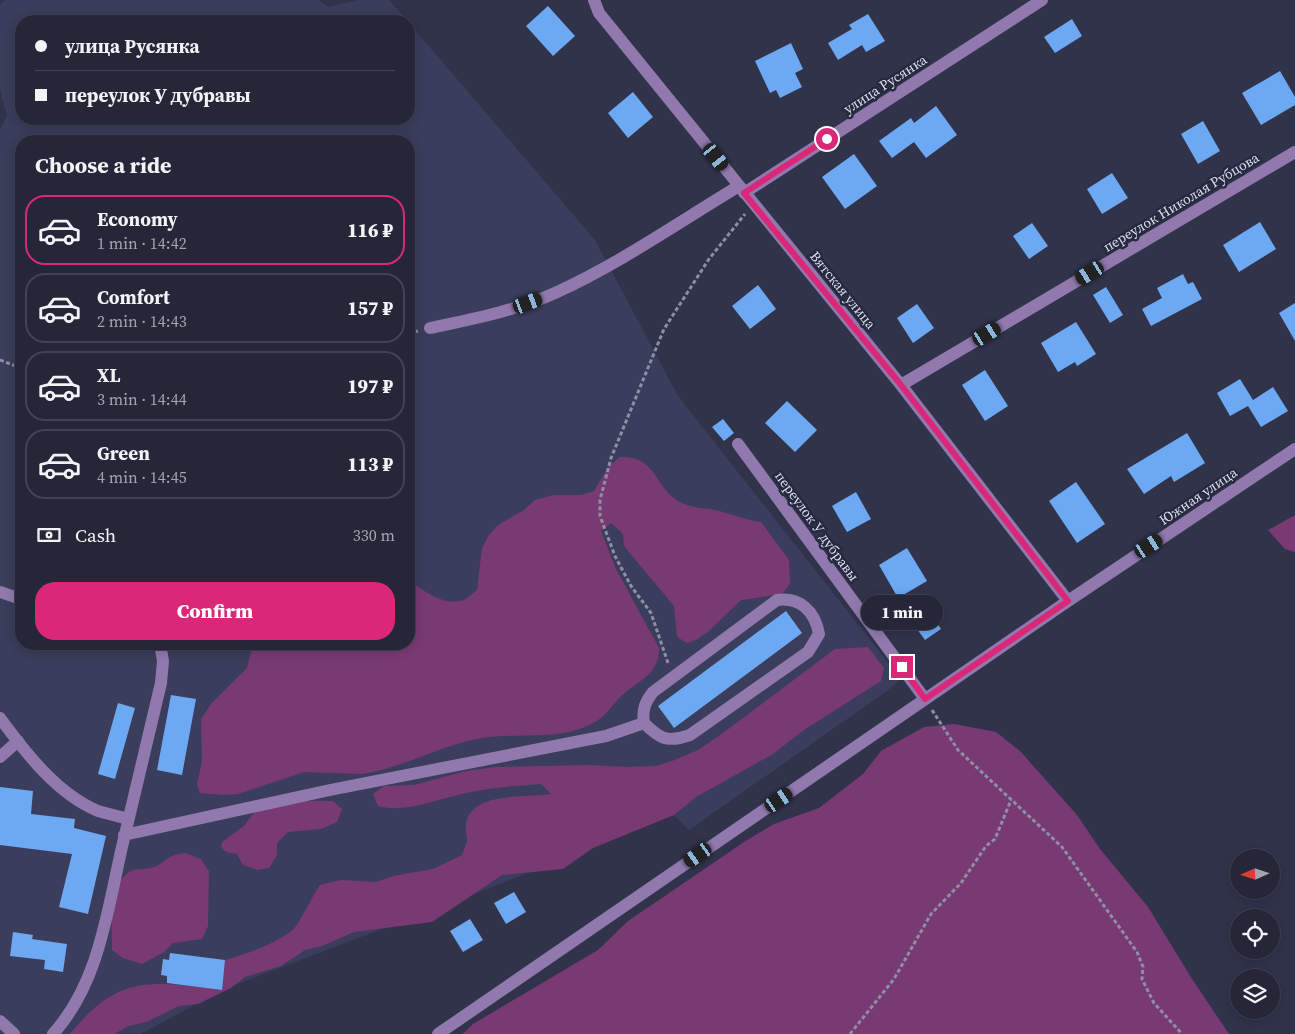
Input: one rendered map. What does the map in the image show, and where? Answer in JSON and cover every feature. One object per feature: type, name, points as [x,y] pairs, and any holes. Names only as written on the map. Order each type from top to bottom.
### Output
[{"type":"street","name":"Вятская улица","points":[[594,0],[599,13],[901,385],[1068,601]]},
{"type":"street","name":"улица Русянка","points":[[430,328],[515,308],[595,274],[742,189],[1042,0]]},
{"type":"street","name":"переулок Николая Рубцова","points":[[901,385],[1295,152]]},
{"type":"street","name":"переулок У дубравы","points":[[738,444],[925,699]]},
{"type":"street","name":"Южная улица","points":[[438,1034],[1068,601],[1295,449]]},
{"type":"street","points":[[0,592],[15,597]]},
{"type":"street","points":[[791,598],[800,602],[817,623],[819,634],[808,652],[690,735],[668,740],[656,735],[644,723],[642,712],[646,701],[653,692],[672,676],[777,600],[791,598]]},
{"type":"street","points":[[53,1034],[71,1013],[89,978],[97,953],[161,683],[163,661],[161,650]]},
{"type":"street","points":[[0,718],[18,741],[60,786],[77,799],[98,810],[128,819]]},
{"type":"street","points":[[124,835],[330,790],[606,736],[644,723]]},
{"type":"street","points":[[0,757],[18,741]]},
{"type":"street","points":[[0,1021],[14,1034]]},
{"type":"path","points":[[672,676],[666,652],[651,613],[631,586],[615,556],[600,516],[600,500],[611,458],[664,329],[709,259],[753,204]]},
{"type":"path","points":[[0,360],[15,366]]},
{"type":"path","points":[[925,699],[958,750],[1062,847],[1137,952],[1143,967],[1142,979],[1154,1003],[1182,1034]]},
{"type":"path","points":[[850,1034],[894,979],[931,914],[961,883],[986,846],[995,839],[1011,800]]},
{"type":"shaded area","points":[[5,0],[318,0],[328,7],[360,0],[389,0],[402,15],[15,15],[15,125],[415,125],[415,30],[595,240],[678,396],[901,679],[887,691],[689,830],[674,815],[495,886],[222,990],[141,1034],[0,1034],[0,129],[7,116],[0,90],[0,5]]},
{"type":"shaded area","points":[[620,457],[633,458],[649,467],[666,490],[682,503],[761,522],[789,560],[790,584],[782,594],[741,600],[708,632],[696,640],[687,643],[677,637],[674,606],[624,546],[623,534],[611,523],[601,531],[616,569],[659,648],[656,663],[649,674],[623,695],[600,719],[582,728],[568,732],[496,736],[468,741],[373,772],[362,774],[304,772],[238,794],[200,793],[197,784],[202,761],[201,719],[212,703],[247,668],[252,650],[415,650],[415,584],[442,600],[457,602],[466,599],[477,590],[482,548],[489,535],[498,525],[524,510],[535,500],[553,495],[581,495],[594,491],[609,466]]},
{"type":"shaded area","points":[[1295,515],[1295,552],[1285,549],[1268,530]]},
{"type":"shaded area","points":[[868,647],[884,668],[881,681],[804,730],[773,754],[696,797],[674,815],[593,848],[563,869],[502,875],[432,922],[354,932],[322,946],[305,950],[281,966],[245,977],[231,988],[198,1004],[179,1006],[146,1022],[129,1026],[114,1034],[70,1034],[87,1015],[104,1001],[121,991],[138,986],[156,984],[221,990],[225,960],[263,947],[290,932],[296,926],[320,885],[341,880],[376,882],[393,876],[433,869],[462,855],[467,840],[466,824],[470,813],[478,806],[501,798],[551,794],[541,784],[493,788],[469,792],[421,805],[387,808],[378,806],[373,794],[384,786],[414,785],[466,771],[496,767],[656,766],[698,750],[835,649]]},
{"type":"shaded area","points":[[954,724],[996,732],[1020,751],[1077,815],[1100,849],[1148,907],[1192,979],[1229,1034],[463,1034],[473,1024],[598,950],[628,921],[747,840],[774,824],[819,808],[863,774],[881,751],[924,727]]},
{"type":"shaded area","points":[[300,801],[333,801],[342,809],[337,822],[321,829],[288,832],[277,843],[277,855],[269,868],[258,870],[243,865],[237,854],[226,852],[221,847],[222,842],[244,826],[252,815],[264,806]]},
{"type":"shaded area","points":[[185,853],[201,859],[209,871],[208,926],[202,939],[173,943],[164,952],[142,964],[123,958],[112,950],[112,907],[114,896],[123,877],[131,871],[151,868],[174,855]]},
{"type":"building","points":[[548,6],[575,36],[553,56],[526,26]]},
{"type":"building","points":[[868,14],[885,41],[866,52],[862,45],[838,60],[828,43],[852,29],[849,25]]},
{"type":"building","points":[[1072,19],[1082,36],[1055,53],[1044,37]]},
{"type":"building","points":[[791,43],[803,69],[795,73],[802,87],[780,98],[776,90],[770,93],[755,61]]},
{"type":"building","points":[[1280,71],[1295,97],[1295,105],[1261,125],[1242,93]]},
{"type":"building","points":[[633,92],[653,117],[628,138],[608,113]]},
{"type":"building","points":[[936,106],[957,135],[926,158],[914,142],[892,158],[879,141],[911,118],[914,123]]},
{"type":"building","points":[[1203,121],[1220,151],[1198,164],[1181,134]]},
{"type":"building","points":[[854,154],[877,186],[845,209],[822,177]]},
{"type":"building","points":[[1112,173],[1128,198],[1102,214],[1087,189]]},
{"type":"building","points":[[1260,222],[1276,249],[1239,272],[1223,245]]},
{"type":"building","points":[[1032,223],[1048,246],[1029,259],[1013,236]]},
{"type":"building","points":[[1183,274],[1188,284],[1193,282],[1202,299],[1151,326],[1142,309],[1162,298],[1157,288]]},
{"type":"building","points":[[758,285],[776,309],[750,329],[732,306]]},
{"type":"building","points":[[1106,287],[1123,315],[1110,323],[1093,295]]},
{"type":"building","points":[[1295,303],[1295,341],[1279,313]]},
{"type":"building","points":[[917,304],[934,328],[913,343],[897,318]]},
{"type":"building","points":[[1076,322],[1096,354],[1077,366],[1075,362],[1058,372],[1041,343]]},
{"type":"building","points":[[985,370],[1008,406],[985,421],[962,385]]},
{"type":"building","points":[[1240,379],[1253,400],[1273,387],[1288,411],[1261,427],[1248,406],[1230,416],[1217,393]]},
{"type":"building","points":[[787,401],[817,430],[795,452],[765,423]]},
{"type":"building","points":[[723,419],[734,433],[724,441],[712,427]]},
{"type":"building","points":[[1187,433],[1205,463],[1174,482],[1171,476],[1144,494],[1127,469]]},
{"type":"building","points":[[1076,482],[1105,524],[1077,543],[1049,501]]},
{"type":"building","points":[[856,492],[871,519],[847,532],[832,506]]},
{"type":"building","points":[[907,548],[927,581],[898,598],[879,565]]},
{"type":"building","points":[[786,611],[802,633],[674,728],[658,706]]},
{"type":"building","points":[[931,614],[941,629],[925,640],[914,625]]},
{"type":"building","points":[[171,695],[196,699],[182,775],[157,770]]},
{"type":"building","points":[[118,703],[135,708],[115,779],[98,774]]},
{"type":"building","points":[[0,787],[33,791],[31,814],[75,819],[74,828],[106,836],[88,914],[59,907],[72,854],[0,845]]},
{"type":"building","points":[[514,892],[526,912],[506,924],[494,903]]},
{"type":"building","points":[[470,919],[483,940],[463,952],[450,931]]},
{"type":"building","points":[[13,932],[33,935],[32,939],[67,944],[63,972],[44,969],[45,960],[10,956]]},
{"type":"building","points":[[170,953],[225,960],[222,990],[167,983],[167,976],[161,975],[163,959],[169,960]]},
{"type":"route","points":[[827,139],[744,193],[901,385],[1068,601],[925,699],[902,667]]}]
